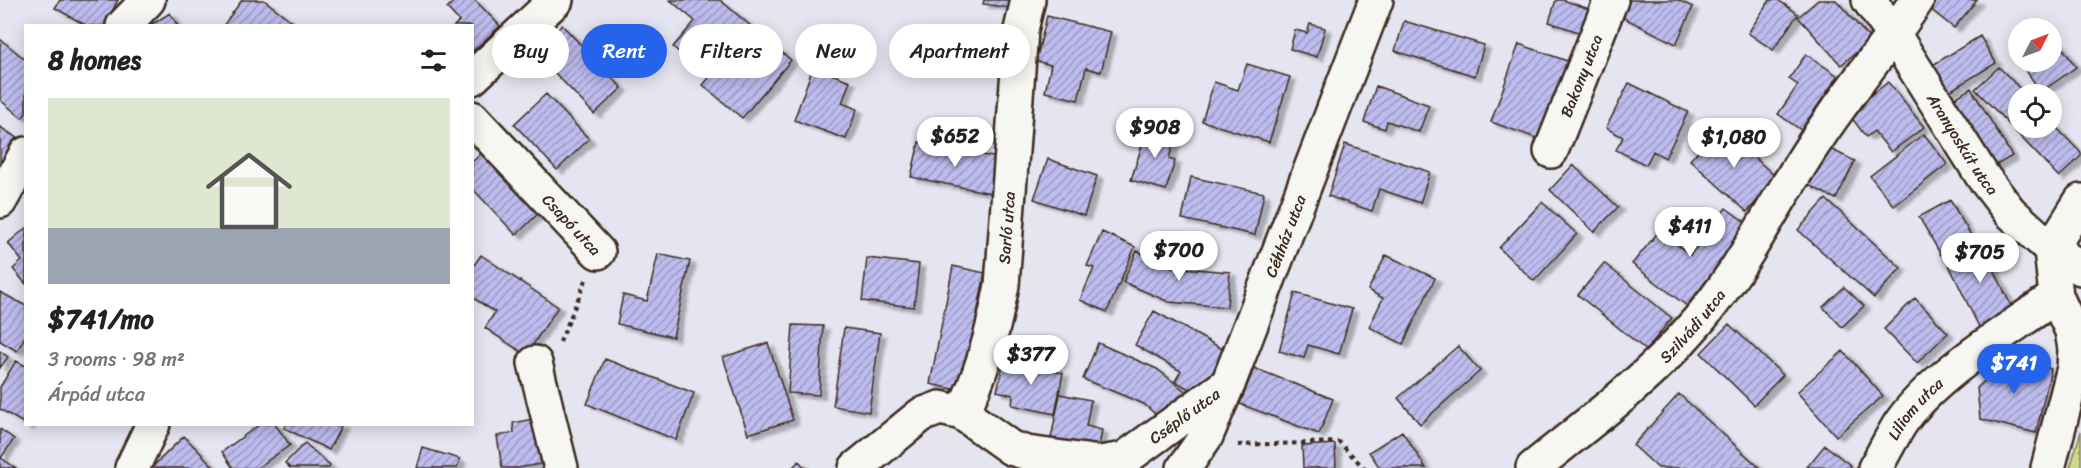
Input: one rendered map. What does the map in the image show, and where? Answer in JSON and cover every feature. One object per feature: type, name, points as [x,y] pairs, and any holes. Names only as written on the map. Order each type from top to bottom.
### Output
[{"type":"street","points":[[125,24],[148,0]]},
{"type":"street","points":[[474,76],[556,0]]},
{"type":"street","name":"Sarló utca","points":[[962,413],[973,394],[995,324],[1002,285],[1021,30],[1028,0]]},
{"type":"street","name":"Céhház utca","points":[[1184,468],[1206,436],[1228,384],[1376,0]]},
{"type":"street","name":"Bakony utca","points":[[1551,151],[1611,0]]},
{"type":"street","name":"Aranyoskút utca","points":[[1869,0],[1894,35],[1983,177],[2010,212],[2051,249],[2081,268]]},
{"type":"street","name":"Szilvádi utca","points":[[1533,468],[1646,376],[1691,330],[1727,284],[1810,149],[1845,97],[1894,35],[1917,0]]},
{"type":"street","name":"Csapó utca","points":[[474,120],[598,252]]},
{"type":"street","points":[[0,201],[24,158]]},
{"type":"street","points":[[2048,468],[2074,368],[2075,349],[2072,331],[2056,296],[2051,249],[2081,201]]},
{"type":"street","name":"Liliom utca","points":[[1875,468],[1901,423],[1925,396],[1953,370],[2056,296]]},
{"type":"street","points":[[536,370],[561,468]]},
{"type":"street","name":"Cséplő utca","points":[[962,413],[1011,448],[1027,453],[1100,463],[1124,459],[1228,384]]},
{"type":"street","points":[[856,468],[921,415],[940,408],[962,413]]},
{"type":"street","points":[[132,468],[152,426]]},
{"type":"path","name":"Csapó utca","points":[[536,370],[548,371],[598,252]]},
{"type":"path","points":[[1206,436],[1223,445],[1339,442],[1364,468]]},
{"type":"green space","points":[[2081,431],[2081,468],[2070,468]]},
{"type":"building","points":[[60,0],[118,0],[105,24],[83,24],[55,8]]},
{"type":"building","points":[[242,0],[264,0],[295,24],[224,24]]},
{"type":"building","points":[[455,0],[475,0],[498,24],[492,24],[492,33],[474,50],[474,24],[456,24],[459,21],[447,8]]},
{"type":"building","points":[[670,0],[720,0],[748,24],[692,24],[695,21]]},
{"type":"building","points":[[984,0],[1018,0],[1017,9],[983,4]]},
{"type":"building","points":[[1556,0],[1563,0],[1592,10],[1584,34],[1549,22]]},
{"type":"building","points":[[1630,0],[1678,0],[1693,7],[1676,44],[1622,17]]},
{"type":"building","points":[[1770,0],[1778,0],[1798,14],[1773,50],[1748,33]]},
{"type":"building","points":[[1818,0],[1836,0],[1871,40],[1841,65],[1798,17]]},
{"type":"building","points":[[1935,0],[1977,0],[1954,28],[1929,8]]},
{"type":"building","points":[[170,13],[177,24],[152,24]]},
{"type":"building","points":[[1047,16],[1111,32],[1101,72],[1086,68],[1078,100],[1045,92],[1051,65],[1036,61]]},
{"type":"building","points":[[1404,21],[1484,45],[1475,76],[1395,51]]},
{"type":"building","points":[[1310,24],[1325,28],[1317,57],[1290,49],[1295,30],[1307,33]]},
{"type":"building","points":[[569,32],[581,45],[581,78],[612,78],[622,88],[594,114],[560,78],[569,78]]},
{"type":"building","points":[[1980,36],[1996,63],[1948,92],[1931,66]]},
{"type":"building","points":[[0,39],[24,58],[24,116],[22,118],[0,100]]},
{"type":"building","points":[[679,40],[679,52],[673,47]]},
{"type":"building","points":[[1519,44],[1570,62],[1542,140],[1491,122]]},
{"type":"building","points":[[2062,47],[2076,67],[2052,84],[2035,84],[2027,72],[2062,72]]},
{"type":"building","points":[[783,53],[791,60],[783,69]]},
{"type":"building","points":[[1806,54],[1838,76],[1801,130],[1778,114],[1798,85],[1789,79]]},
{"type":"building","points":[[1247,64],[1290,77],[1269,142],[1202,121],[1214,82],[1238,90]]},
{"type":"building","points":[[1999,67],[2015,84],[2008,84],[2008,124],[1975,89]]},
{"type":"building","points":[[709,78],[776,78],[742,118],[703,85]]},
{"type":"building","points":[[809,78],[842,78],[850,81],[842,103],[857,109],[846,139],[794,120]]},
{"type":"building","points":[[1888,82],[1924,127],[1891,152],[1874,131],[1866,137],[1848,113]]},
{"type":"building","points":[[1629,83],[1688,112],[1665,158],[1653,151],[1646,165],[1616,150],[1623,137],[1606,128]]},
{"type":"building","points":[[1376,86],[1429,105],[1419,132],[1387,121],[1385,129],[1364,122]]},
{"type":"building","points":[[1971,88],[2012,156],[1993,167],[1952,100]]},
{"type":"building","points":[[546,94],[589,139],[557,170],[514,124]]},
{"type":"building","points":[[1148,126],[1176,134],[1169,159],[1175,161],[1166,190],[1131,180]]},
{"type":"building","points":[[0,127],[17,138],[0,164]]},
{"type":"building","points":[[1721,127],[1777,178],[1747,212],[1690,160]]},
{"type":"building","points":[[2062,133],[2081,153],[2081,156],[2059,177],[2022,138],[2062,138]]},
{"type":"building","points":[[1924,134],[1947,164],[1894,206],[1870,176]]},
{"type":"building","points":[[919,142],[998,158],[991,193],[911,177]]},
{"type":"building","points":[[493,143],[549,203],[516,235],[474,190],[474,160]]},
{"type":"building","points":[[1345,144],[1430,172],[1420,203],[1379,189],[1372,211],[1328,196]]},
{"type":"building","points":[[1826,147],[1855,161],[1836,199],[1808,185]]},
{"type":"building","points":[[1048,159],[1097,176],[1084,216],[1034,199]]},
{"type":"building","points":[[1573,165],[1618,207],[1594,232],[1550,190]]},
{"type":"building","points":[[1191,177],[1264,193],[1255,235],[1182,219]]},
{"type":"building","points":[[1826,199],[1901,268],[1874,298],[1798,230]]},
{"type":"building","points":[[1950,200],[1972,237],[1941,255],[1919,217]]},
{"type":"building","points":[[1542,202],[1577,234],[1534,281],[1499,248]]},
{"type":"building","points":[[1726,208],[1749,225],[1687,306],[1632,264],[1660,230],[1690,255]]},
{"type":"building","points":[[24,230],[24,282],[13,269],[22,261],[8,243]]},
{"type":"building","points":[[1102,232],[1135,247],[1107,312],[1080,300],[1094,268],[1087,266]]},
{"type":"building","points":[[1981,242],[2013,310],[1979,327],[1946,259]]},
{"type":"building","points":[[1137,251],[1172,267],[1230,272],[1227,307],[1169,302],[1123,282]]},
{"type":"building","points":[[658,254],[690,261],[673,337],[617,324],[623,295],[647,301]]},
{"type":"building","points":[[481,255],[558,307],[526,355],[485,328],[495,312],[474,298],[474,265]]},
{"type":"building","points":[[1386,255],[1435,278],[1403,344],[1369,327],[1383,298],[1368,290]]},
{"type":"building","points":[[867,258],[919,264],[914,307],[862,301]]},
{"type":"building","points":[[1604,263],[1672,318],[1646,350],[1578,295]]},
{"type":"building","points":[[953,266],[985,273],[962,391],[930,384]]},
{"type":"building","points":[[1844,287],[1864,306],[1842,327],[1823,307]]},
{"type":"building","points":[[0,292],[24,305],[24,339],[17,351],[0,341]]},
{"type":"building","points":[[1295,293],[1352,309],[1339,354],[1308,345],[1304,358],[1279,351]]},
{"type":"building","points":[[1915,298],[1948,333],[1917,363],[1884,329]]},
{"type":"building","points":[[1154,311],[1226,351],[1201,396],[1175,381],[1181,371],[1135,345]]},
{"type":"building","points":[[1729,324],[1783,375],[1754,405],[1701,353]]},
{"type":"building","points":[[793,325],[823,326],[819,395],[788,393]]},
{"type":"building","points":[[844,328],[880,333],[869,412],[833,406]]},
{"type":"building","points":[[768,343],[793,420],[748,434],[723,357]]},
{"type":"building","points":[[1098,343],[1157,369],[1190,395],[1165,423],[1144,404],[1083,379]]},
{"type":"building","points":[[1458,346],[1480,371],[1420,424],[1398,398]]},
{"type":"building","points":[[0,351],[8,357],[0,368]]},
{"type":"building","points":[[1843,351],[1883,396],[1836,436],[1797,392]]},
{"type":"building","points":[[2009,356],[2051,369],[2036,433],[1980,419],[1977,388]]},
{"type":"building","points":[[605,359],[694,393],[676,440],[587,404]]},
{"type":"building","points":[[1004,360],[1063,373],[1055,414],[1012,405],[1013,395],[997,391]]},
{"type":"building","points":[[16,361],[24,365],[24,424],[0,409],[0,387]]},
{"type":"building","points":[[1254,368],[1333,399],[1319,434],[1240,404]]},
{"type":"building","points":[[1060,394],[1091,400],[1086,426],[1102,430],[1097,458],[1049,448]]},
{"type":"building","points":[[1679,394],[1760,468],[1658,468],[1633,445]]},
{"type":"building","points":[[538,418],[546,463],[518,468],[502,468],[497,436],[514,433],[513,423]]},
{"type":"building","points":[[257,426],[276,426],[290,445],[257,468],[233,468],[222,452]]},
{"type":"building","points":[[285,426],[341,426],[329,450],[284,428]]},
{"type":"building","points":[[0,429],[14,439],[1,458],[16,468],[0,468]]},
{"type":"building","points":[[1402,431],[1426,468],[1380,468],[1369,452]]},
{"type":"building","points":[[184,436],[215,468],[151,468]]},
{"type":"building","points":[[305,443],[330,466],[329,468],[290,468],[285,463]]},
{"type":"building","points":[[1335,444],[1336,468],[1303,468],[1302,446]]},
{"type":"building","points":[[1825,445],[1851,466],[1850,468],[1807,467]]},
{"type":"building","points":[[423,448],[460,459],[457,468],[417,468]]},
{"type":"building","points":[[799,461],[805,468],[792,468]]}]
